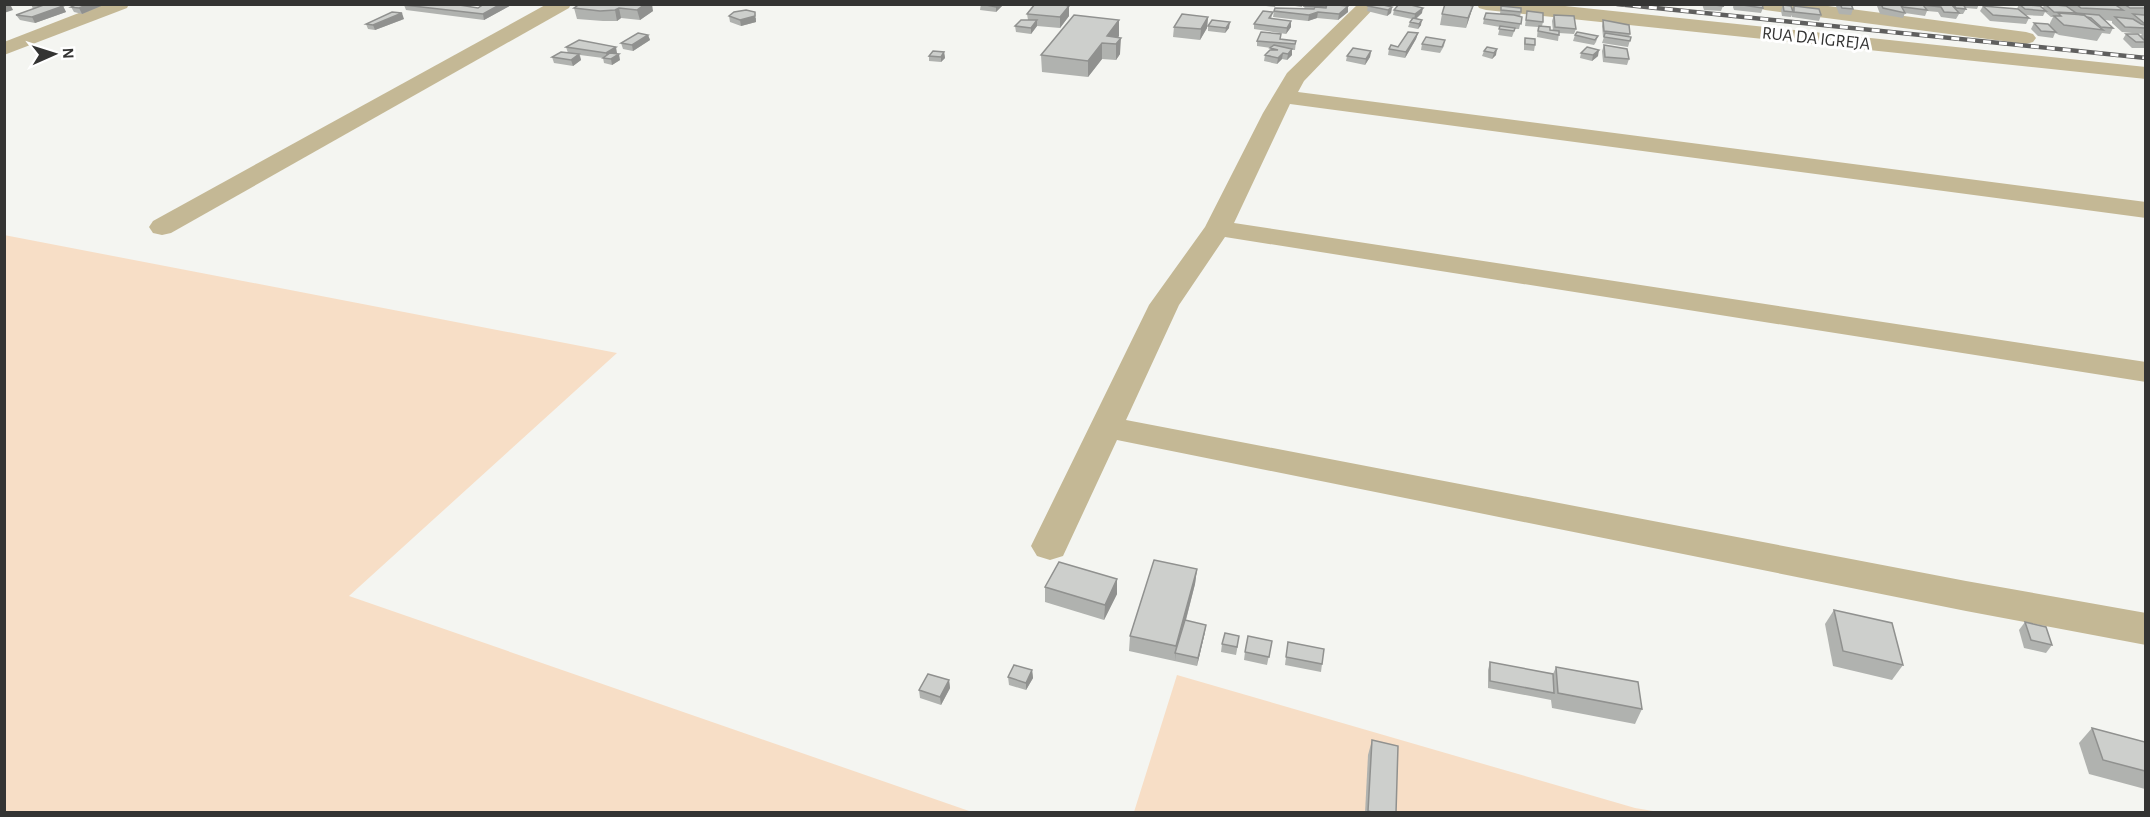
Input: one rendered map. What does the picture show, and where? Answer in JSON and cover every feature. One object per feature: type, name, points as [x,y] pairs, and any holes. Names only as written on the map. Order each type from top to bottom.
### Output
[{"type":"street","points":[[4,49],[120,4]]},
{"type":"street","points":[[162,227],[562,4]]},
{"type":"street","points":[[1050,546],[1164,305],[1218,228],[1274,113],[1295,78],[1369,4]]},
{"type":"street","name":"RUA DA IGREJA","points":[[1486,4],[2145,73]]},
{"type":"street","points":[[1766,4],[2046,40]]},
{"type":"street","points":[[4,26],[50,32]]},
{"type":"street","points":[[1284,98],[2145,210]]},
{"type":"street","points":[[1218,228],[1309,244],[2145,372]]},
{"type":"street","points":[[1108,427],[1954,594],[2145,629]]},
{"type":"shaded area","points":[[4,235],[617,353],[349,596],[972,812],[5,812]]},
{"type":"shaded area","points":[[1177,675],[1635,808],[1659,812],[1134,812]]},
{"type":"building","points":[[31,4],[63,6],[32,17],[16,15],[41,6]]},
{"type":"building","points":[[78,4],[89,4],[79,8],[71,7]]},
{"type":"building","points":[[453,4],[478,8],[484,4],[501,4],[483,14],[404,5]]},
{"type":"building","points":[[580,4],[645,4],[637,10],[619,8],[600,11],[574,8]]},
{"type":"building","points":[[981,4],[998,4],[996,7]]},
{"type":"building","points":[[1035,4],[1069,6],[1060,17],[1027,14]]},
{"type":"building","points":[[1305,4],[1327,4],[1326,7],[1304,6]]},
{"type":"building","points":[[1327,4],[1348,6],[1339,14],[1318,12],[1309,15],[1274,11],[1275,8],[1326,8]]},
{"type":"building","points":[[1370,4],[1392,7],[1388,10],[1368,6]]},
{"type":"building","points":[[1399,4],[1423,8],[1415,14],[1394,10]]},
{"type":"building","points":[[1445,4],[1473,6],[1468,18],[1442,14]]},
{"type":"building","points":[[1736,4],[1762,4],[1763,8]]},
{"type":"building","points":[[1840,4],[1851,4],[1853,9],[1842,8]]},
{"type":"building","points":[[1881,4],[1900,4],[1905,13],[1883,8]]},
{"type":"building","points":[[1901,4],[1951,4],[1959,13],[1944,12],[1941,7],[1923,5],[1927,10],[1903,7]]},
{"type":"building","points":[[1953,4],[1963,4],[1966,9],[1956,8]]},
{"type":"building","points":[[2019,4],[2040,6],[2046,11],[2025,9]]},
{"type":"building","points":[[2045,4],[2066,6],[2076,13],[2054,12]]},
{"type":"building","points":[[2076,4],[2114,4],[2123,10],[2081,8]]},
{"type":"building","points":[[2124,4],[2145,4],[2145,8],[2130,8]]},
{"type":"building","points":[[1783,5],[1791,6],[1793,12],[1784,11]]},
{"type":"building","points":[[1501,6],[1521,8],[1521,12],[1501,10]]},
{"type":"building","points":[[1794,6],[1819,9],[1821,15],[1794,12]]},
{"type":"building","points":[[1983,6],[2018,9],[2029,18],[1993,15]]},
{"type":"building","points":[[746,10],[755,12],[755,16],[740,20],[729,16],[734,12]]},
{"type":"building","points":[[1263,11],[1273,12],[1269,18],[1291,21],[1287,28],[1254,24]]},
{"type":"building","points":[[1527,11],[1543,13],[1543,22],[1526,20]]},
{"type":"building","points":[[392,12],[402,13],[373,25],[366,24]]},
{"type":"building","points":[[1486,13],[1522,17],[1521,24],[1484,19]]},
{"type":"building","points":[[2058,13],[2084,15],[2103,30],[2064,25],[2054,16],[2061,16]]},
{"type":"building","points":[[2075,13],[2099,15],[2113,28],[2101,27],[2091,18]]},
{"type":"building","points":[[1182,14],[1208,17],[1201,29],[1174,27]]},
{"type":"building","points":[[2133,14],[2144,15],[2145,24]]},
{"type":"building","points":[[1074,15],[1119,20],[1107,36],[1121,38],[1116,44],[1102,43],[1088,61],[1041,55]]},
{"type":"building","points":[[1554,15],[1574,16],[1576,29],[1555,27]]},
{"type":"building","points":[[2115,17],[2133,19],[2145,25],[2145,28],[2125,27]]},
{"type":"building","points":[[1413,18],[1422,20],[1419,24],[1410,22]]},
{"type":"building","points":[[1021,20],[1037,20],[1031,28],[1015,26]]},
{"type":"building","points":[[1212,20],[1230,22],[1226,28],[1208,26]]},
{"type":"building","points":[[1603,20],[1629,25],[1630,34],[1604,31]]},
{"type":"building","points":[[2034,23],[2048,24],[2056,32],[2041,31]]},
{"type":"building","points":[[1500,26],[1515,28],[1514,31],[1499,29]]},
{"type":"building","points":[[1539,26],[1559,31],[1559,35],[1538,31]]},
{"type":"building","points":[[1261,32],[1281,34],[1280,39],[1296,41],[1295,44],[1257,41]]},
{"type":"building","points":[[1408,32],[1418,33],[1406,52],[1389,49],[1391,45],[1398,47]]},
{"type":"building","points":[[1577,32],[1598,36],[1595,40],[1575,35]]},
{"type":"building","points":[[638,33],[648,35],[632,45],[621,43]]},
{"type":"building","points":[[1605,33],[1631,37],[1630,41],[1604,37]]},
{"type":"building","points":[[2126,34],[2138,34],[2145,42],[2136,42]]},
{"type":"building","points":[[1426,37],[1445,40],[1442,47],[1422,44]]},
{"type":"building","points":[[1525,38],[1535,39],[1535,45],[1525,44]]},
{"type":"building","points":[[579,40],[616,47],[606,53],[566,47]]},
{"type":"building","points":[[1274,45],[1292,49],[1288,54],[1283,53],[1278,58],[1265,55],[1270,50],[1278,50],[1270,48]]},
{"type":"building","points":[[1604,45],[1627,49],[1629,59],[1605,57]]},
{"type":"building","points":[[1487,47],[1497,49],[1494,53],[1484,51]]},
{"type":"building","points":[[1587,47],[1599,50],[1593,55],[1581,53]]},
{"type":"building","points":[[1353,48],[1371,51],[1366,59],[1347,56]]},
{"type":"building","points":[[933,51],[944,52],[941,57],[929,56]]},
{"type":"building","points":[[561,52],[579,54],[571,60],[552,57]]},
{"type":"building","points":[[610,53],[619,54],[611,59],[603,58]]},
{"type":"building","points":[[1154,560],[1197,569],[1176,646],[1130,636]]},
{"type":"building","points":[[1059,562],[1117,579],[1105,605],[1045,587]]},
{"type":"building","points":[[1834,610],[1892,623],[1903,665],[1843,651]]},
{"type":"building","points":[[1185,620],[1206,625],[1198,658],[1175,653]]},
{"type":"building","points":[[2025,622],[2046,627],[2052,645],[2031,640]]},
{"type":"building","points":[[1225,633],[1239,636],[1237,647],[1222,644]]},
{"type":"building","points":[[1248,636],[1272,641],[1269,657],[1245,652]]},
{"type":"building","points":[[1288,642],[1324,649],[1322,664],[1286,657]]},
{"type":"building","points":[[1490,662],[1553,674],[1554,693],[1490,681]]},
{"type":"building","points":[[1014,665],[1032,670],[1026,683],[1008,677]]},
{"type":"building","points":[[1556,667],[1638,682],[1642,709],[1558,693]]},
{"type":"building","points":[[928,674],[949,680],[940,697],[919,690]]},
{"type":"building","points":[[2092,728],[2145,742],[2145,771],[2103,760]]},
{"type":"building","points":[[1372,740],[1398,746],[1396,813],[1368,811]]},
{"type":"railway","points":[[1617,4],[2146,58]]}]
